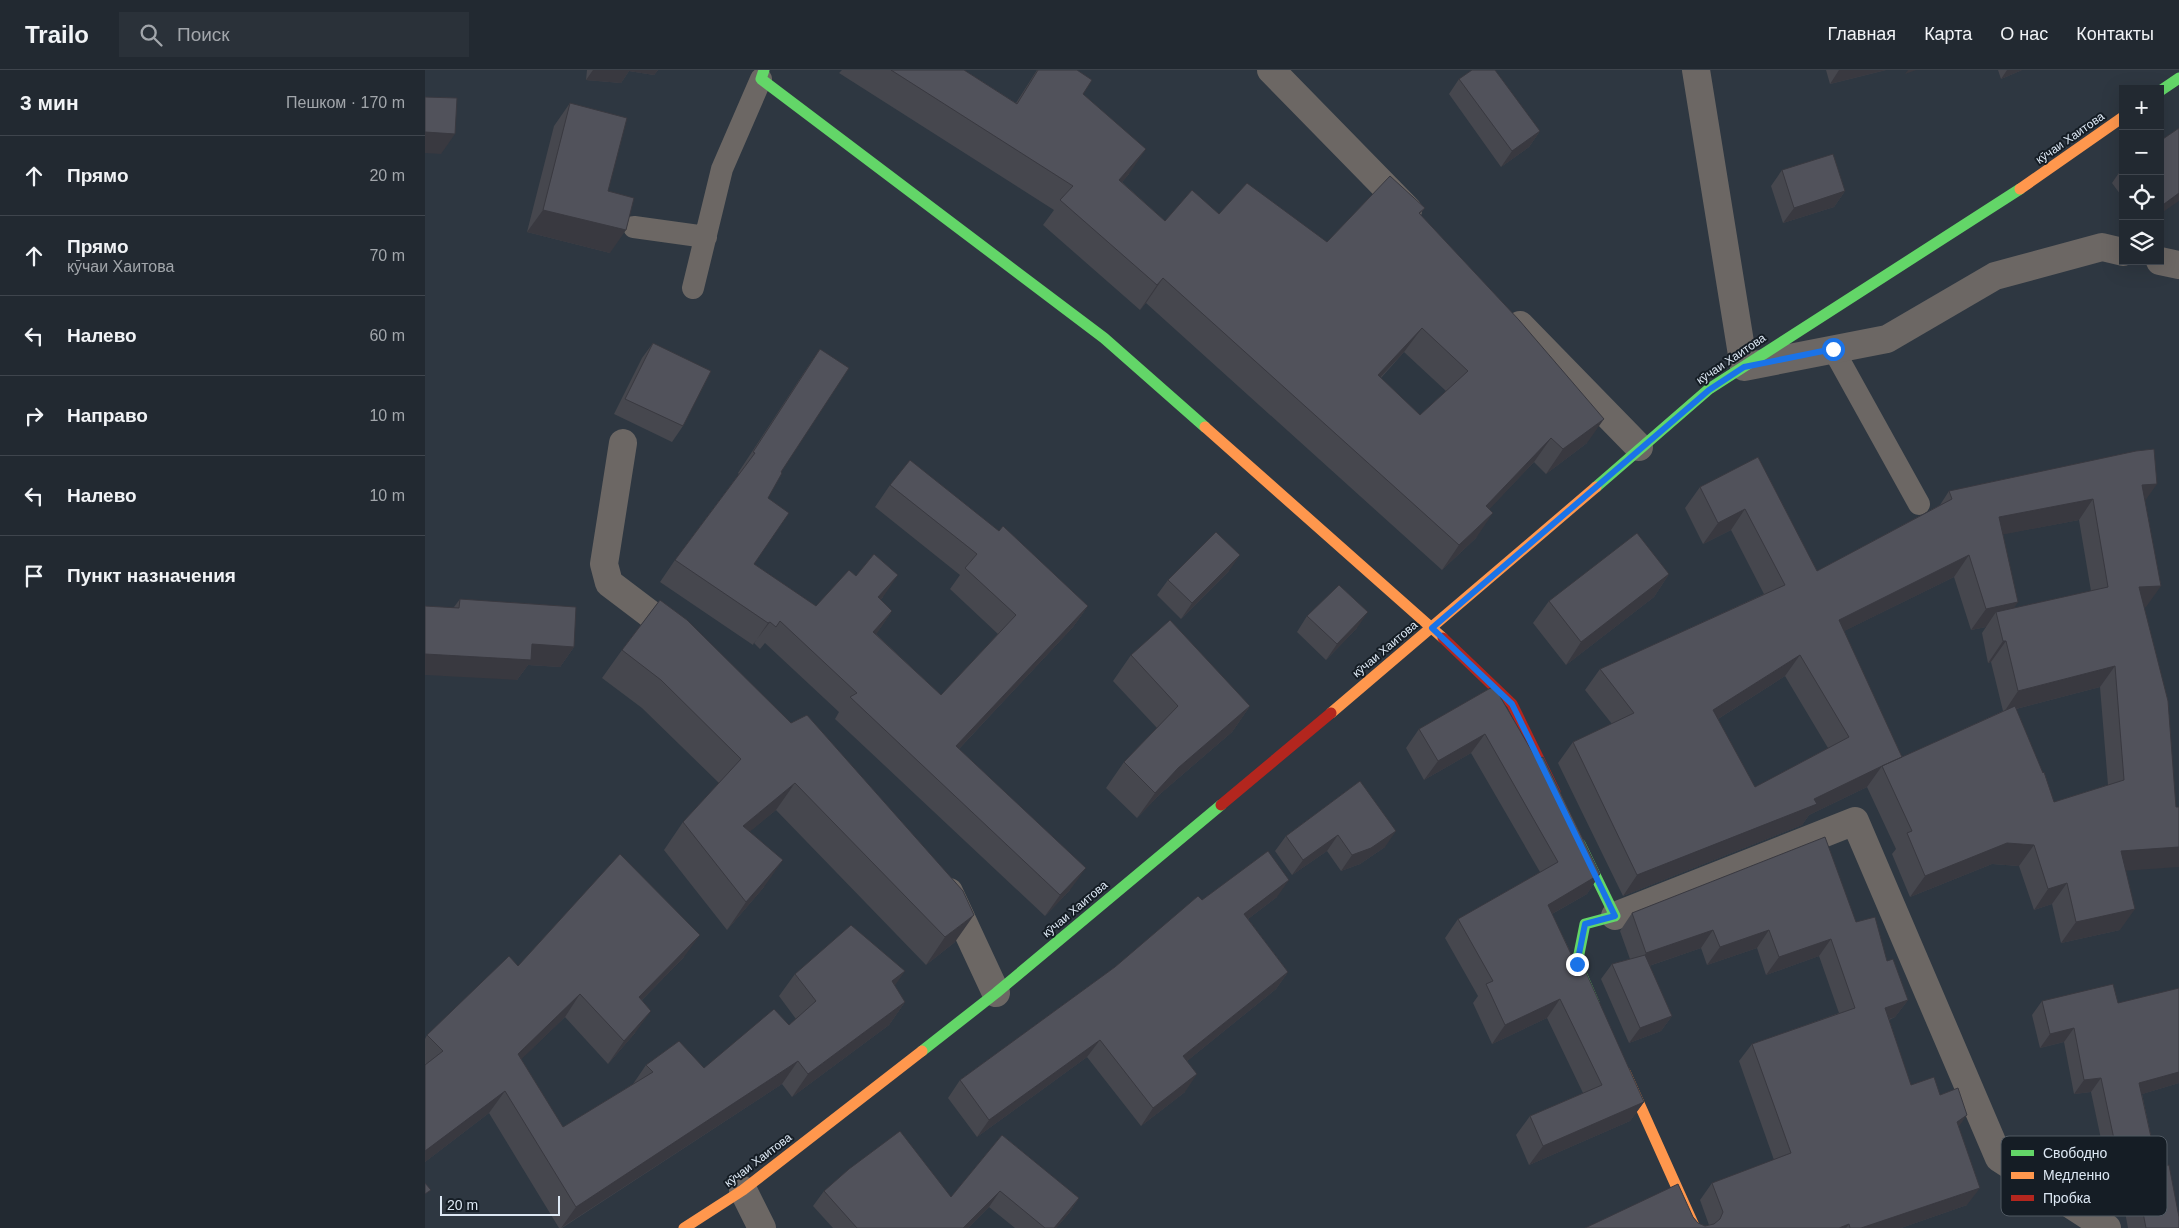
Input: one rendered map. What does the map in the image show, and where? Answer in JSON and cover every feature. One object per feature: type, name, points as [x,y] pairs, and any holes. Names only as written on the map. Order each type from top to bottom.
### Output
[{"type":"main road","points":[[763,75],[1104,338],[1432,628],[1512,704],[1559,801]]},
{"type":"main road","points":[[2164,88],[2179,78]]},
{"type":"main road","name":"кӯчаи Хаитова","points":[[684,1228],[743,1190],[996,993],[1432,628],[1639,447],[1709,390],[2034,180],[2119,120]]},
{"type":"main road","points":[[1576,836],[1615,916],[1585,924],[1577,964],[1597,1010]]},
{"type":"main road","points":[[1622,1064],[1695,1228]]},
{"type":"street","points":[[1271,70],[1424,227]]},
{"type":"street","points":[[1696,70],[1744,367],[1887,339],[1995,276],[2102,247],[2119,251]]},
{"type":"street","points":[[2164,262],[2179,265]]},
{"type":"street","points":[[1501,305],[1639,447]]},
{"type":"street","points":[[623,443],[604,564],[609,583],[702,654]]},
{"type":"street","points":[[1615,916],[1855,821],[2001,1159]]},
{"type":"street","points":[[939,872],[996,993]]},
{"type":"street","points":[[743,1190],[762,1228]]},
{"type":"street","points":[[2088,1216],[2107,1228]]},
{"type":"lane","points":[[693,288],[722,169],[763,75]]},
{"type":"lane","points":[[634,227],[706,237]]},
{"type":"lane","points":[[1833,349],[1919,504]]},
{"type":"building","points":[[891,70],[964,70],[1017,104],[1038,70],[1077,70],[1092,80],[1083,94],[1146,149],[1119,180],[1165,221],[1192,190],[1219,214],[1247,183],[1327,242],[1390,176],[1425,208],[1419,213],[1519,320],[1604,419],[1563,449],[1551,438],[1486,506],[1493,513],[1459,545],[1163,278],[1157,285],[1060,200],[1073,186]],"holes":[[[1422,328],[1468,371],[1420,415],[1378,375]]]},
{"type":"building","points":[[1472,70],[1495,70],[1540,131],[1512,151],[1459,79]]},
{"type":"building","points":[[425,97],[457,98],[455,134],[425,132]]},
{"type":"building","points":[[570,103],[627,118],[608,191],[634,198],[626,230],[543,210]]},
{"type":"building","points":[[2179,128],[2179,193],[2164,204],[2164,175],[2164,138]]},
{"type":"building","points":[[1833,154],[1845,191],[1794,208],[1782,170]]},
{"type":"building","points":[[653,343],[711,371],[683,426],[625,399]]},
{"type":"building","points":[[820,349],[849,368],[781,472],[768,498],[789,513],[754,564],[816,606],[849,570],[856,576],[874,554],[898,575],[878,597],[892,611],[873,632],[941,695],[1016,615],[965,568],[977,554],[890,485],[910,460],[999,531],[1003,526],[1088,606],[956,746],[1086,868],[1060,895],[850,697],[857,693],[780,621],[776,627],[770,622],[768,623],[675,560],[755,453],[753,452]]},
{"type":"building","points":[[2154,449],[2157,484],[2142,485],[2161,586],[2139,587],[2168,701],[2176,807],[2179,807],[2179,847],[2121,851],[2135,909],[2076,922],[2067,883],[2048,889],[2034,845],[2007,843],[1925,876],[1907,833],[1912,831],[1882,766],[1814,799],[1817,804],[1637,875],[1573,742],[1634,713],[1600,669],[1785,585],[1745,509],[1718,523],[1700,487],[1758,457],[1817,571],[1952,499],[1949,491],[2136,451]],"holes":[[[2093,499],[2108,587],[1996,612],[2003,641],[2006,641],[2018,691],[2115,666],[2124,780],[2054,802],[2044,772],[2015,706],[1902,757],[1839,620],[1969,555],[1986,609],[2018,602],[1999,517]],[[1800,655],[1849,737],[1755,787],[1713,710]]]},
{"type":"building","points":[[1216,532],[1240,555],[1192,603],[1168,580]]},
{"type":"building","points":[[1637,533],[1669,574],[1581,642],[1549,601]]},
{"type":"building","points":[[1339,585],[1368,612],[1337,644],[1307,616]]},
{"type":"building","points":[[460,599],[576,607],[574,647],[532,644],[531,660],[425,654],[425,606],[459,608]]},
{"type":"building","points":[[660,600],[687,620],[791,723],[807,715],[963,891],[974,915],[945,937],[795,783],[743,826],[783,860],[746,902],[683,822],[741,759],[661,680],[622,650]]},
{"type":"building","points":[[1170,620],[1250,706],[1178,768],[1155,793],[1124,762],[1178,706],[1131,655]]},
{"type":"building","points":[[1494,686],[1537,760],[1543,757],[1600,874],[1548,905],[1578,969],[1584,968],[1644,1102],[1543,1146],[1530,1116],[1602,1085],[1560,999],[1505,1025],[1486,984],[1493,981],[1458,919],[1558,862],[1485,734],[1438,761],[1419,729]]},
{"type":"building","points":[[1360,781],[1396,831],[1371,848],[1352,855],[1338,835],[1303,860],[1286,836]]},
{"type":"building","points":[[1825,837],[1856,922],[1875,917],[1887,961],[1893,959],[1908,1000],[1885,1008],[1911,1085],[1934,1077],[1940,1095],[1958,1088],[1967,1115],[1957,1122],[1980,1188],[1861,1228],[1850,1228],[1849,1224],[1839,1228],[1585,1228],[1678,1184],[1693,1217],[1698,1223],[1705,1226],[1714,1224],[1720,1219],[1723,1212],[1712,1183],[1791,1153],[1752,1044],[1855,1008],[1831,939],[1779,957],[1769,930],[1720,947],[1713,930],[1646,953],[1632,913]]},
{"type":"building","points":[[1268,851],[1289,880],[1244,914],[1288,972],[1183,1056],[1197,1074],[1153,1108],[1100,1040],[989,1120],[960,1080],[1115,967],[1198,896],[1202,900]]},
{"type":"building","points":[[620,854],[700,935],[639,997],[651,1011],[624,1041],[580,994],[518,1054],[563,1127],[653,1072],[646,1065],[679,1041],[704,1068],[774,1009],[789,1025],[816,1001],[795,974],[851,925],[905,971],[892,981],[905,1002],[808,1074],[798,1061],[576,1207],[505,1091],[425,1151],[425,1065],[443,1051],[427,1035],[509,956],[518,966]]},
{"type":"building","points":[[1645,955],[1672,1016],[1640,1028],[1612,964]]},
{"type":"building","points":[[2113,984],[2118,1003],[2179,988],[2179,1072],[2139,1083],[2151,1136],[2113,1136],[2101,1078],[2084,1080],[2074,1028],[2050,1034],[2042,1001]]},
{"type":"building","points":[[900,1131],[951,1197],[1002,1135],[1079,1198],[1054,1228],[1045,1228],[1000,1191],[963,1228],[857,1228],[824,1191],[849,1169]]},
{"type":"building","points":[[2167,1165],[2169,1165],[2179,1217],[2179,1228],[2146,1228],[2144,1216],[2167,1216]]},
{"type":"building","points":[[425,1183],[431,1190],[425,1194]]},
{"type":"traffic: fast","points":[[764,70],[761,79],[1104,338],[1205,427]]},
{"type":"traffic: fast","points":[[2164,88],[2179,78]]},
{"type":"traffic: fast","points":[[1596,487],[1709,389],[2020,189]]},
{"type":"traffic: fast","points":[[922,1051],[996,993],[1221,805]]},
{"type":"traffic: fast","points":[[1580,844],[1615,916],[1585,924],[1577,964],[1594,1003]]},
{"type":"traffic: slow","points":[[2020,189],[2119,120]]},
{"type":"traffic: slow","points":[[1205,427],[1443,638]]},
{"type":"traffic: slow","points":[[1331,713],[1596,487]]},
{"type":"traffic: slow","points":[[684,1228],[743,1190],[922,1051]]},
{"type":"traffic: slow","points":[[1625,1072],[1695,1228]]},
{"type":"traffic: jam","points":[[1443,638],[1512,704],[1555,792]]},
{"type":"traffic: jam","points":[[1221,805],[1331,713]]},
{"type":"route","points":[[1577,964],[1585,924],[1615,916],[1512,704],[1432,628],[1639,447],[1709,390],[1744,367],[1833,349]]}]
